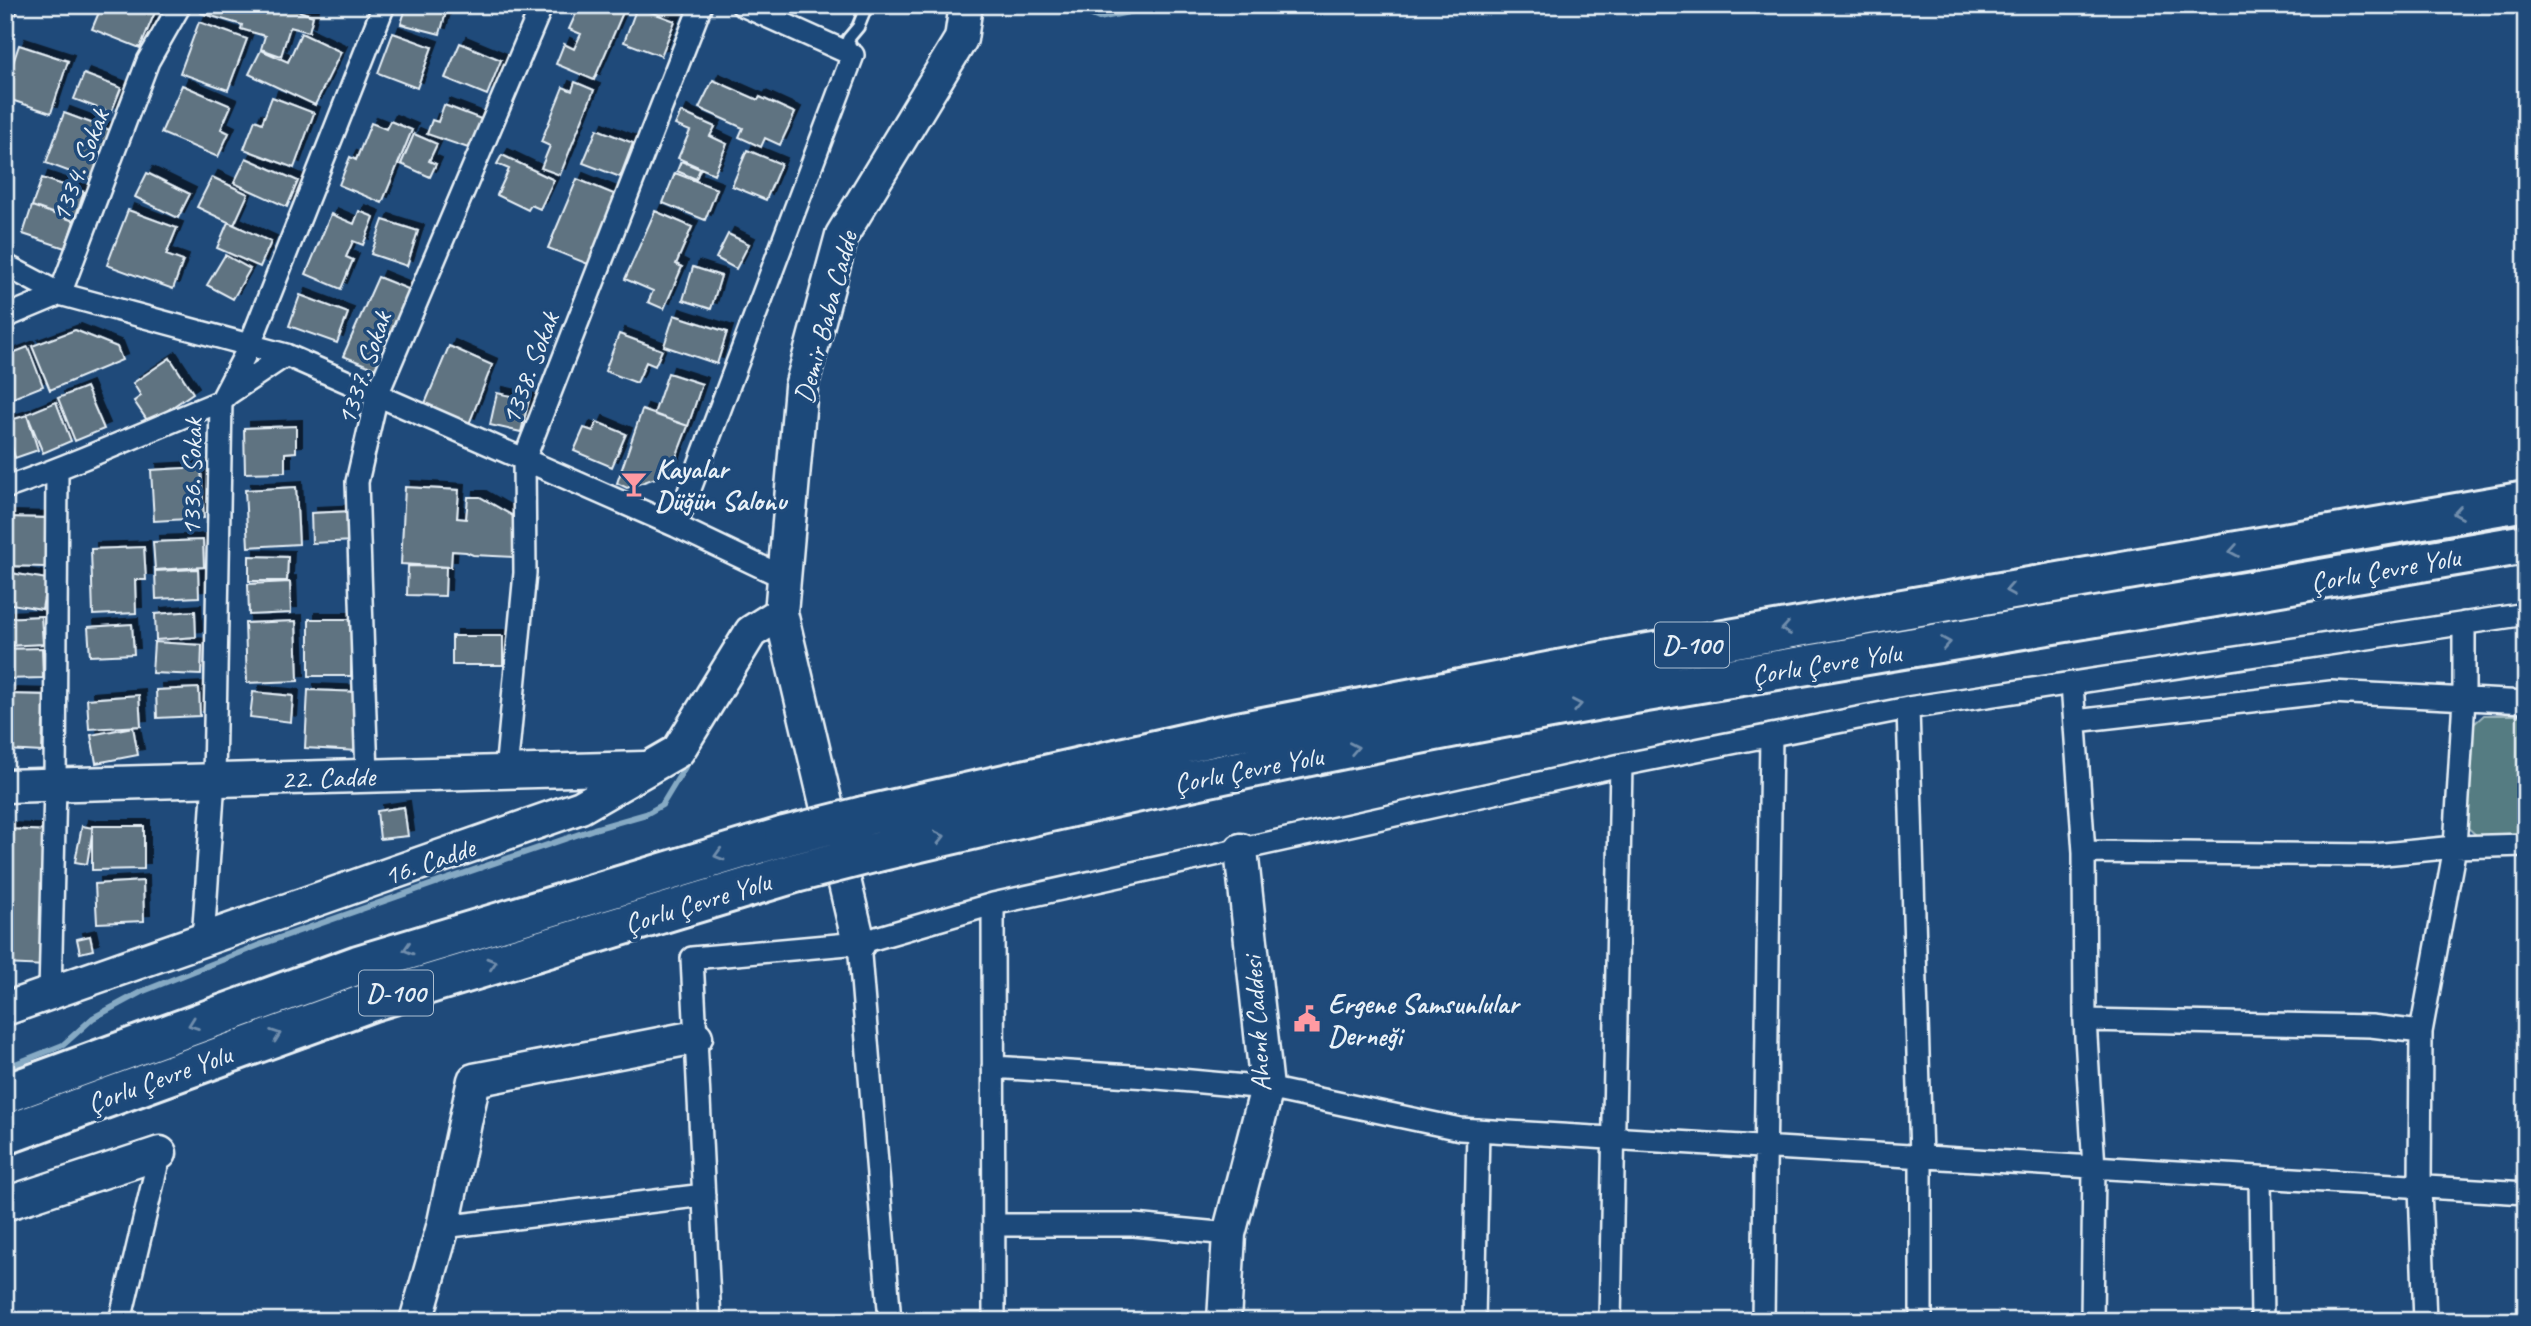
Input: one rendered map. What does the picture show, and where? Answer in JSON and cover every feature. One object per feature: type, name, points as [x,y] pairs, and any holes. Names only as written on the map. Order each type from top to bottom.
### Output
[{"type":"highway","name":"Çorlu Çevre Yolu","points":[[5,1094],[358,965],[785,836],[864,816],[1222,735],[1620,658],[2526,501]]},
{"type":"highway","name":"Çorlu Çevre Yolu","points":[[5,1135],[370,1002],[795,873],[873,853],[1135,792],[1632,695],[2526,544]]},
{"type":"street","name":"1334. Sokak","points":[[60,294],[148,61],[180,5]]},
{"type":"street","name":"1336. Sokak","points":[[204,940],[214,780],[221,401],[249,347],[384,5]]},
{"type":"street","name":"1337. Sokak","points":[[367,775],[357,482],[377,395],[542,5]]},
{"type":"street","name":"1338. Sokak","points":[[506,772],[525,573],[524,460],[701,5]]},
{"type":"street","points":[[676,526],[853,55],[742,5]]},
{"type":"street","name":"Demir Baba Cadde","points":[[859,943],[781,612],[801,387],[842,235],[961,39],[965,5]]},
{"type":"street","points":[[5,265],[60,294],[286,355],[676,526],[783,577]]},
{"type":"street","points":[[5,317],[60,294]]},
{"type":"street","points":[[5,488],[57,470],[221,401],[286,355]]},
{"type":"street","points":[[50,993],[55,784],[57,470]]},
{"type":"street","name":"16. Cadde","points":[[5,1009],[581,807],[678,751],[751,632],[781,612]]},
{"type":"street","points":[[710,1321],[692,958],[859,943],[993,904],[1621,765],[1908,708],[2526,614]]},
{"type":"street","points":[[2425,1321],[2420,1188],[2421,1032],[2455,847],[2464,699],[2464,623]]},
{"type":"street","points":[[2072,684],[2084,852],[2085,1020],[2094,1168],[2092,1321]]},
{"type":"street","points":[[2075,721],[2331,692],[2526,702]]},
{"type":"street","points":[[1908,708],[1921,1157],[1921,1321]]},
{"type":"street","points":[[1763,1321],[1771,735]]},
{"type":"street","points":[[1610,1321],[1621,765]]},
{"type":"street","name":"22. Cadde","points":[[5,786],[650,767]]},
{"type":"street","points":[[2084,852],[2374,855],[2455,847],[2526,845]]},
{"type":"street","name":"Ahenk Caddesi","points":[[1224,1321],[1229,1234],[1267,1088],[1241,850]]},
{"type":"street","points":[[993,904],[994,1321]]},
{"type":"street","points":[[859,943],[890,1321]]},
{"type":"street","points":[[2085,1020],[2371,1026],[2421,1032]]},
{"type":"street","points":[[416,1321],[443,1227],[474,1080],[696,1037]]},
{"type":"street","points":[[993,1067],[1267,1088],[1460,1129],[2526,1193]]},
{"type":"street","points":[[1474,1321],[1478,1130]]},
{"type":"street","points":[[5,1204],[160,1153]]},
{"type":"street","points":[[120,1321],[160,1153]]},
{"type":"street","points":[[2260,1178],[2262,1321]]},
{"type":"street","points":[[443,1227],[704,1195]]},
{"type":"street","points":[[994,1225],[1134,1225],[1229,1234]]},
{"type":"lane","points":[[853,55],[849,39],[858,27],[867,5]]},
{"type":"green space","points":[[2484,715],[2526,715],[2526,840],[2483,841],[2467,827],[2474,724]]},
{"type":"building","points":[[102,5],[158,5],[140,48],[92,29]]},
{"type":"building","points":[[204,5],[294,5],[293,9],[313,16],[309,32],[290,27],[281,56],[261,49],[265,36],[241,29],[242,25],[201,13]]},
{"type":"building","points":[[407,5],[448,5],[440,34],[401,24]]},
{"type":"building","points":[[580,5],[596,10],[598,5],[611,5],[624,10],[594,80],[556,64],[564,44],[574,49],[581,34],[569,29]]},
{"type":"building","points":[[637,7],[675,21],[661,56],[624,42]]},
{"type":"building","points":[[199,22],[247,39],[228,90],[180,73]]},
{"type":"building","points":[[301,33],[341,52],[315,105],[249,74],[261,50],[288,62]]},
{"type":"building","points":[[393,33],[432,47],[417,88],[378,73]]},
{"type":"building","points":[[460,43],[501,60],[487,95],[445,78]]},
{"type":"building","points":[[19,45],[68,61],[51,113],[5,98],[5,87]]},
{"type":"building","points":[[84,74],[121,88],[111,113],[74,99]]},
{"type":"building","points":[[713,80],[795,113],[780,145],[765,138],[761,147],[739,137],[743,128],[699,108]]},
{"type":"building","points":[[575,82],[594,90],[560,175],[541,168],[550,146],[541,142],[563,87],[572,91]]},
{"type":"building","points":[[182,85],[231,106],[221,129],[229,133],[218,157],[161,133]]},
{"type":"building","points":[[272,97],[314,113],[294,168],[244,149],[255,120],[262,123]]},
{"type":"building","points":[[444,105],[481,119],[471,149],[427,134],[432,120],[438,122]]},
{"type":"building","points":[[681,112],[715,127],[710,136],[727,144],[714,174],[678,158],[690,131],[675,125]]},
{"type":"building","points":[[64,113],[110,130],[92,180],[46,163]]},
{"type":"building","points":[[390,121],[412,130],[382,203],[339,185],[350,157],[356,160],[371,123],[386,129]]},
{"type":"building","points":[[597,129],[633,143],[620,177],[583,163]]},
{"type":"building","points":[[414,134],[437,144],[429,161],[436,164],[430,177],[401,164]]},
{"type":"building","points":[[747,150],[781,164],[766,200],[732,186]]},
{"type":"building","points":[[502,155],[554,180],[540,209],[531,205],[528,210],[497,195],[509,169],[497,164]]},
{"type":"building","points":[[246,158],[298,181],[287,207],[234,183]]},
{"type":"building","points":[[681,161],[700,169],[696,179],[677,171]]},
{"type":"building","points":[[147,173],[190,194],[178,218],[135,197]]},
{"type":"building","points":[[675,173],[717,189],[705,220],[663,203]]},
{"type":"building","points":[[212,177],[248,194],[234,225],[197,207]]},
{"type":"building","points":[[42,178],[84,192],[74,221],[32,206]]},
{"type":"building","points":[[577,179],[621,197],[593,266],[548,248]]},
{"type":"building","points":[[32,206],[74,221],[65,248],[23,234]]},
{"type":"building","points":[[128,210],[177,228],[166,255],[183,261],[173,289],[107,265]]},
{"type":"building","points":[[359,211],[374,217],[363,245],[353,241],[346,257],[353,260],[341,289],[306,274],[331,214],[354,224]]},
{"type":"building","points":[[655,211],[692,227],[676,264],[682,267],[664,309],[648,302],[653,291],[625,279]]},
{"type":"building","points":[[383,220],[418,231],[407,266],[371,254]]},
{"type":"building","points":[[228,222],[271,242],[260,267],[217,248]]},
{"type":"building","points":[[728,234],[749,244],[736,269],[716,258]]},
{"type":"building","points":[[225,255],[250,269],[233,299],[207,285]]},
{"type":"building","points":[[693,267],[721,276],[711,309],[683,300]]},
{"type":"building","points":[[378,277],[413,291],[381,371],[343,356]]},
{"type":"building","points":[[300,295],[348,313],[337,343],[289,326]]},
{"type":"building","points":[[674,315],[727,332],[717,364],[664,346]]},
{"type":"building","points":[[75,330],[117,347],[122,360],[50,390],[32,346]]},
{"type":"building","points":[[619,334],[662,350],[655,366],[646,362],[637,383],[605,371]]},
{"type":"building","points":[[449,346],[492,365],[469,424],[424,406]]},
{"type":"building","points":[[28,347],[43,386],[8,400],[5,392],[5,356]]},
{"type":"building","points":[[170,358],[193,393],[149,423],[134,401],[141,396],[133,383]]},
{"type":"building","points":[[668,373],[702,384],[688,426],[654,414]]},
{"type":"building","points":[[86,387],[104,429],[75,441],[58,398]]},
{"type":"building","points":[[497,393],[529,400],[521,432],[490,425]]},
{"type":"building","points":[[56,402],[71,441],[43,453],[27,414]]},
{"type":"building","points":[[642,410],[688,426],[670,473],[627,488],[617,483]]},
{"type":"building","points":[[27,415],[38,450],[15,458],[5,422]]},
{"type":"building","points":[[597,422],[626,434],[612,467],[574,451],[584,428],[593,431]]},
{"type":"building","points":[[296,426],[296,452],[285,453],[285,472],[245,473],[244,428]]},
{"type":"building","points":[[201,467],[204,518],[154,521],[151,470]]},
{"type":"building","points":[[296,487],[299,544],[248,547],[245,490]]},
{"type":"building","points":[[405,487],[459,490],[457,518],[466,519],[468,497],[480,497],[520,520],[518,549],[514,557],[452,551],[451,567],[401,564]]},
{"type":"building","points":[[353,511],[355,541],[312,543],[311,513]]},
{"type":"building","points":[[5,517],[48,518],[45,567],[5,566]]},
{"type":"building","points":[[203,540],[204,567],[155,570],[153,542]]},
{"type":"building","points":[[144,547],[146,580],[135,580],[136,613],[93,615],[91,549]]},
{"type":"building","points":[[249,556],[288,557],[287,581],[249,581]]},
{"type":"building","points":[[408,566],[446,567],[445,596],[407,595]]},
{"type":"building","points":[[198,569],[199,597],[156,599],[155,571]]},
{"type":"building","points":[[5,572],[47,579],[42,609],[5,603]]},
{"type":"building","points":[[290,582],[291,613],[249,615],[248,584]]},
{"type":"building","points":[[195,611],[196,637],[156,640],[155,614]]},
{"type":"building","points":[[41,616],[43,644],[5,646],[5,618]]},
{"type":"building","points":[[309,619],[351,619],[351,676],[309,676]]},
{"type":"building","points":[[296,621],[298,681],[247,683],[245,623]]},
{"type":"building","points":[[132,624],[134,654],[90,656],[88,627]]},
{"type":"building","points":[[452,636],[503,636],[503,665],[452,665]]},
{"type":"building","points":[[154,642],[202,645],[201,675],[152,673]]},
{"type":"building","points":[[42,648],[43,678],[5,679],[5,649]]},
{"type":"building","points":[[199,688],[200,716],[157,718],[156,690]]},
{"type":"building","points":[[308,690],[361,692],[358,751],[305,748]]},
{"type":"building","points":[[253,692],[293,696],[291,722],[250,717]]},
{"type":"building","points":[[5,694],[48,695],[46,722],[43,722],[42,752],[5,750]]},
{"type":"building","points":[[139,695],[141,726],[89,729],[87,699]]},
{"type":"building","points":[[133,727],[138,755],[96,763],[91,735]]},
{"type":"building","points":[[404,807],[408,836],[380,839],[377,811]]},
{"type":"building","points":[[82,826],[93,828],[87,864],[75,862]]},
{"type":"building","points":[[92,826],[144,826],[144,869],[92,870]]},
{"type":"building","points":[[5,829],[51,831],[46,966],[5,964]]},
{"type":"building","points":[[143,881],[144,921],[97,923],[95,884]]},
{"type":"building","points":[[90,936],[93,950],[80,953],[77,939]]},
{"type":"waterway","points":[[1067,5],[1099,18],[1164,5]]},
{"type":"waterway","points":[[5,1068],[63,1045],[93,1018],[141,992],[262,944],[594,829],[646,814],[662,805],[685,767]]},
{"type":"place","name":"Kayalar Düğün Salonu","points":[[634,484]]},
{"type":"place","name":"Ergene Samsunlular Derneği","points":[[1307,1019]]}]
